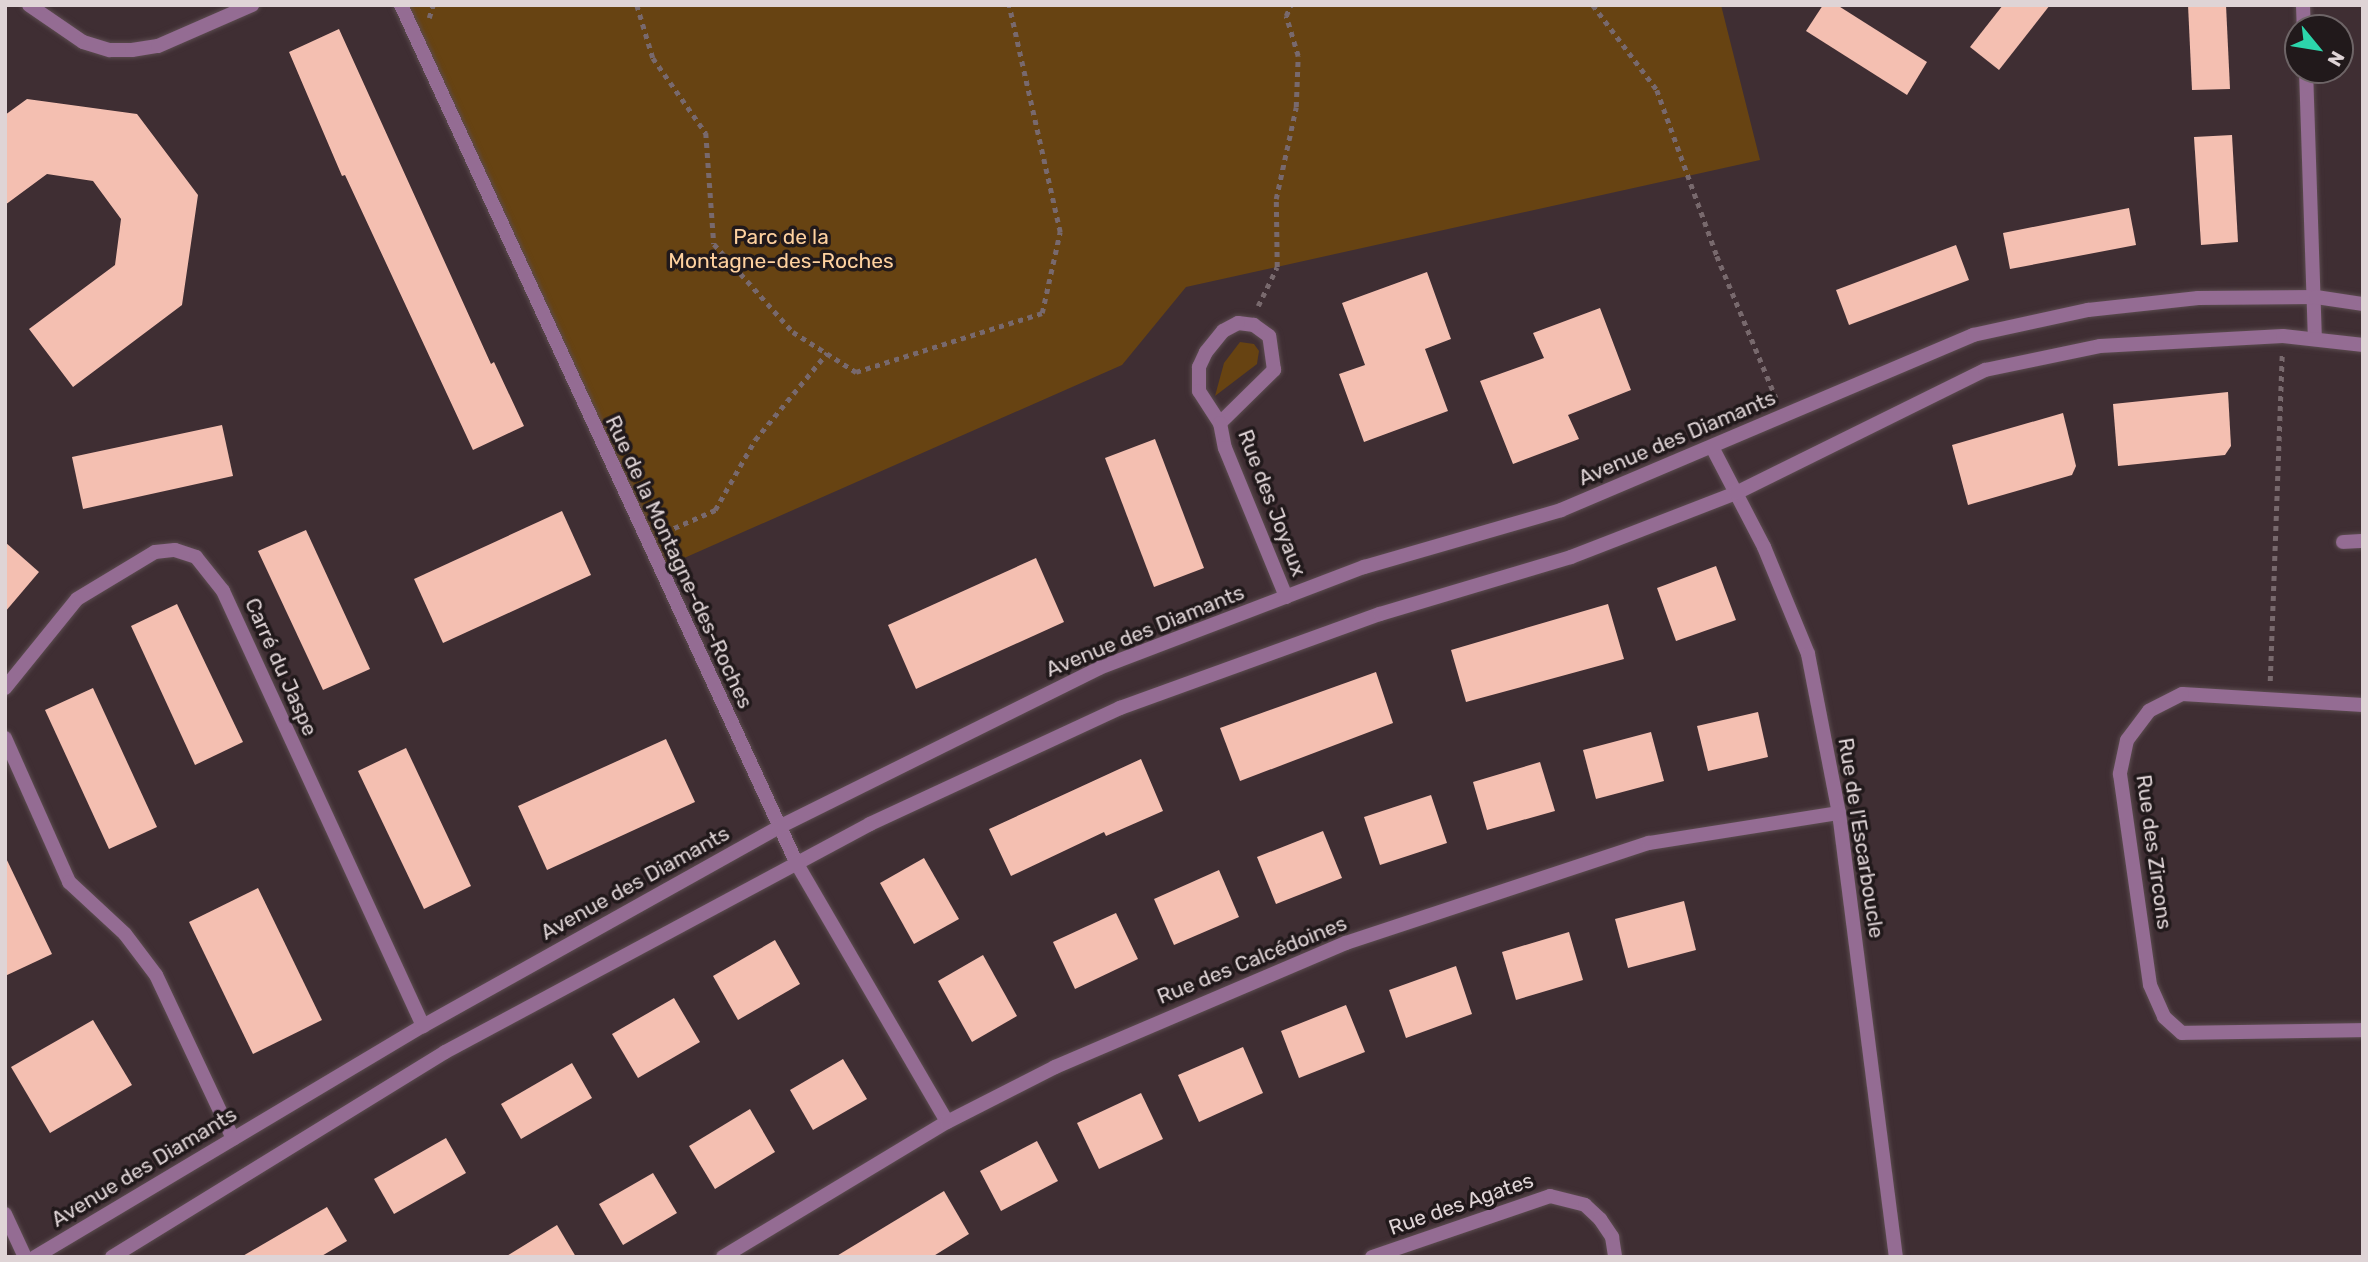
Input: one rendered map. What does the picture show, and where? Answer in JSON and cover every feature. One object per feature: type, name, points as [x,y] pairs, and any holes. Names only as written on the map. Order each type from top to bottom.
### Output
[{"type":"street","points":[[29,5],[83,42],[121,50],[158,46],[252,5]]},
{"type":"street","name":"Rue de la Montagne-des-Roches","points":[[401,5],[645,541],[797,864],[947,1122]]},
{"type":"street","points":[[2307,84],[2316,298],[2315,339]]},
{"type":"street","name":"Avenue des Diamants","points":[[35,1257],[423,1026],[779,827],[1099,668],[1364,567],[1561,510],[1973,335],[2088,310],[2157,302],[2316,298],[2363,304]]},
{"type":"street","name":"Rue des Joyaux","points":[[1220,423],[1274,370],[1269,336],[1254,325],[1238,323],[1223,331],[1199,367],[1199,391],[1220,423],[1225,448],[1286,597]]},
{"type":"street","points":[[112,1257],[445,1052],[797,864],[1010,756],[1145,698],[1380,614],[1572,557],[1736,493],[1985,370],[2100,345],[2283,336],[2363,345]]},
{"type":"street","name":"Rue de l'Escarboucle","points":[[1713,447],[1808,654],[1839,813],[1896,1257]]},
{"type":"street","points":[[2343,542],[2363,541]]},
{"type":"street","name":"Carré du Jaspe","points":[[5,688],[77,599],[155,552],[176,550],[196,557],[223,591],[423,1026]]},
{"type":"street","name":"Rue des Zircons","points":[[2363,705],[2182,694],[2149,711],[2127,740],[2120,774],[2150,985],[2164,1017],[2182,1032],[2363,1030]]},
{"type":"street","points":[[5,738],[69,882],[125,934],[156,975],[233,1139]]},
{"type":"street","name":"Rue des Calcédoines","points":[[723,1257],[947,1122],[1067,1062],[1346,943],[1649,843],[1839,813]]},
{"type":"street","name":"Rue des Agates","points":[[1372,1257],[1550,1196],[1585,1205],[1600,1219],[1612,1237],[1615,1257]]},
{"type":"street","points":[[5,1213],[26,1257]]},
{"type":"path","points":[[637,5],[653,58],[706,133],[714,244],[793,332],[856,372],[1042,313],[1060,232],[1009,5]]},
{"type":"path","points":[[1254,325],[1261,294],[1277,267],[1276,199],[1296,107],[1298,56],[1286,16],[1291,5]]},
{"type":"path","points":[[1593,5],[1657,90],[1717,256],[1784,416]]},
{"type":"path","points":[[2270,698],[2283,336]]},
{"type":"path","points":[[645,541],[715,510],[755,440],[827,353]]},
{"type":"green space","name":"Parc de la Montagne-des-Roches","points":[[401,5],[1721,5],[1760,160],[1186,287],[1122,365],[657,570]]},
{"type":"green space","points":[[1240,342],[1254,344],[1259,351],[1257,364],[1215,396],[1224,363]]},
{"type":"building","points":[[1823,5],[1837,5],[1927,62],[1907,95],[1806,31]]},
{"type":"building","points":[[2003,5],[2050,5],[1999,70],[1970,47]]},
{"type":"building","points":[[2188,5],[2226,5],[2230,89],[2192,90]]},
{"type":"building","points":[[339,29],[491,364],[494,362],[524,426],[473,450],[345,175],[342,176],[289,52]]},
{"type":"building","points":[[27,99],[137,114],[198,195],[182,305],[73,387],[29,329],[115,265],[121,219],[93,181],[47,174],[5,205],[5,115]]},
{"type":"building","points":[[2232,135],[2238,242],[2201,245],[2194,137]]},
{"type":"building","points":[[2129,208],[2136,245],[2010,269],[2003,233]]},
{"type":"building","points":[[1956,245],[1969,280],[1849,325],[1836,290]]},
{"type":"building","points":[[1427,272],[1451,339],[1425,349],[1448,411],[1364,442],[1339,374],[1365,365],[1342,303]]},
{"type":"building","points":[[1600,308],[1631,390],[1568,415],[1579,439],[1513,464],[1480,381],[1544,358],[1533,333]]},
{"type":"building","points":[[2228,392],[2231,446],[2225,455],[2118,466],[2113,404]]},
{"type":"building","points":[[2063,413],[2076,466],[2072,475],[1968,505],[1952,445]]},
{"type":"building","points":[[222,425],[233,476],[83,509],[72,457]]},
{"type":"building","points":[[1155,439],[1204,568],[1154,587],[1105,458]]},
{"type":"building","points":[[562,511],[591,575],[443,643],[414,579]]},
{"type":"building","points":[[306,530],[370,669],[323,690],[258,551]]},
{"type":"building","points":[[5,542],[39,572],[5,612]]},
{"type":"building","points":[[1036,558],[1064,622],[916,689],[888,625]]},
{"type":"building","points":[[1716,566],[1736,620],[1676,641],[1657,588]]},
{"type":"building","points":[[177,604],[243,742],[195,765],[131,626]]},
{"type":"building","points":[[1608,604],[1624,659],[1466,702],[1451,650]]},
{"type":"building","points":[[1376,672],[1393,723],[1240,781],[1220,728]]},
{"type":"building","points":[[93,688],[157,827],[109,849],[45,710]]},
{"type":"building","points":[[1758,712],[1768,757],[1708,771],[1697,726]]},
{"type":"building","points":[[1651,732],[1664,781],[1596,799],[1583,750]]},
{"type":"building","points":[[666,739],[695,802],[547,870],[518,806]]},
{"type":"building","points":[[406,748],[471,886],[424,909],[358,771]]},
{"type":"building","points":[[1141,759],[1163,811],[1106,836],[1104,832],[1011,876],[989,829]]},
{"type":"building","points":[[1540,762],[1555,811],[1487,830],[1473,782]]},
{"type":"building","points":[[1431,795],[1447,843],[1380,865],[1364,817]]},
{"type":"building","points":[[1323,831],[1342,878],[1276,904],[1257,857]]},
{"type":"building","points":[[5,856],[52,954],[5,976]]},
{"type":"building","points":[[924,858],[959,919],[914,944],[880,883]]},
{"type":"building","points":[[1219,870],[1239,917],[1174,945],[1154,899]]},
{"type":"building","points":[[258,888],[322,1020],[253,1054],[189,922]]},
{"type":"building","points":[[1684,901],[1696,950],[1628,968],[1615,919]]},
{"type":"building","points":[[1116,913],[1138,959],[1075,989],[1053,942]]},
{"type":"building","points":[[1569,932],[1583,980],[1516,1000],[1502,952]]},
{"type":"building","points":[[775,940],[800,984],[738,1020],[713,976]]},
{"type":"building","points":[[983,955],[1017,1016],[972,1042],[938,981]]},
{"type":"building","points":[[1456,966],[1472,1014],[1406,1038],[1389,990]]},
{"type":"building","points":[[674,998],[700,1042],[638,1078],[612,1034]]},
{"type":"building","points":[[1346,1005],[1365,1052],[1299,1078],[1281,1031]]},
{"type":"building","points":[[93,1020],[132,1085],[50,1133],[11,1067]]},
{"type":"building","points":[[1243,1047],[1263,1093],[1199,1122],[1178,1075]]},
{"type":"building","points":[[843,1059],[867,1099],[813,1130],[790,1090]]},
{"type":"building","points":[[572,1063],[592,1098],[521,1139],[501,1104]]},
{"type":"building","points":[[1141,1093],[1163,1139],[1099,1169],[1077,1123]]},
{"type":"building","points":[[750,1109],[775,1152],[715,1189],[689,1146]]},
{"type":"building","points":[[446,1138],[466,1173],[394,1214],[374,1179]]},
{"type":"building","points":[[1037,1141],[1058,1181],[1001,1211],[980,1171]]},
{"type":"building","points":[[653,1173],[677,1213],[623,1245],[599,1204]]},
{"type":"building","points":[[944,1191],[969,1234],[932,1257],[835,1257]]},
{"type":"building","points":[[327,1207],[347,1241],[320,1257],[241,1257]]},
{"type":"building","points":[[557,1225],[576,1257],[505,1257]]}]
